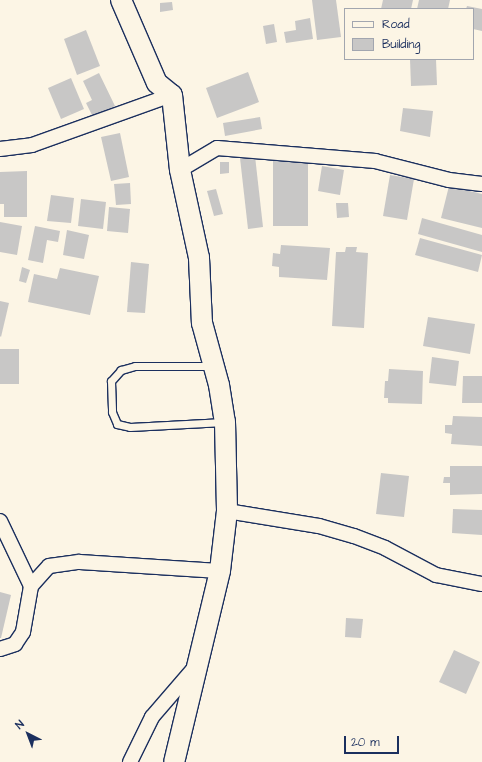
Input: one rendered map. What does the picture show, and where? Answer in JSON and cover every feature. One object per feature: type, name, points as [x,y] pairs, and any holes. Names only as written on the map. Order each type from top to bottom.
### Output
[{"type":"main road","points":[[121,0],[157,83],[172,95],[180,170],[199,258],[202,322],[214,366],[224,422],[228,511],[220,571],[174,762]]},
{"type":"street","points":[[0,149],[32,145],[172,95]]},
{"type":"street","points":[[180,170],[217,148],[376,161],[449,180],[482,184]]},
{"type":"street","points":[[228,511],[318,526],[354,536],[385,548],[436,575],[482,584]]},
{"type":"street","points":[[0,520],[31,586]]},
{"type":"street","points":[[0,649],[15,644],[23,632],[31,586],[48,566],[79,562],[220,571]]},
{"type":"street","points":[[130,762],[152,717],[198,664]]},
{"type":"lane","points":[[214,366],[135,366],[121,370],[111,380],[112,412],[118,424],[130,427],[224,422]]},
{"type":"building","points":[[312,0],[336,0],[341,37],[317,40]]},
{"type":"building","points":[[383,0],[413,0],[411,8],[381,8]]},
{"type":"building","points":[[419,0],[450,0],[448,8],[417,8]]},
{"type":"building","points":[[172,2],[173,10],[160,12],[160,3]]},
{"type":"building","points":[[467,6],[482,9],[482,31],[474,29],[474,8],[466,8]]},
{"type":"building","points":[[310,18],[313,39],[286,43],[284,32],[296,30],[295,21]]},
{"type":"building","points":[[274,24],[277,42],[266,44],[263,26]]},
{"type":"building","points":[[86,30],[100,66],[77,75],[64,39]]},
{"type":"building","points":[[410,60],[436,60],[437,85],[411,86]]},
{"type":"building","points":[[248,72],[259,102],[217,118],[206,88]]},
{"type":"building","points":[[99,73],[115,106],[93,117],[86,103],[92,100],[83,81]]},
{"type":"building","points":[[71,78],[84,109],[61,119],[48,88]]},
{"type":"building","points":[[403,108],[433,111],[430,137],[400,131]]},
{"type":"building","points":[[260,117],[262,129],[225,136],[223,123]]},
{"type":"building","points":[[120,133],[129,177],[111,181],[101,137]]},
{"type":"building","points":[[255,156],[263,227],[248,229],[240,158]]},
{"type":"building","points":[[273,160],[308,160],[308,226],[273,226]]},
{"type":"building","points":[[220,162],[229,162],[229,173],[220,174]]},
{"type":"building","points":[[322,166],[344,170],[340,195],[318,191]]},
{"type":"building","points":[[27,171],[27,217],[4,217],[4,204],[0,204],[0,172]]},
{"type":"building","points":[[390,175],[414,179],[407,220],[383,216]]},
{"type":"building","points":[[130,183],[131,204],[116,205],[114,184]]},
{"type":"building","points":[[449,186],[482,194],[482,228],[441,218]]},
{"type":"building","points":[[216,189],[223,214],[214,216],[207,191]]},
{"type":"building","points":[[51,195],[74,198],[71,223],[47,221]]},
{"type":"building","points":[[81,199],[106,202],[103,229],[78,226]]},
{"type":"building","points":[[336,203],[348,203],[349,217],[337,218]]},
{"type":"building","points":[[109,207],[130,209],[128,233],[107,231]]},
{"type":"building","points":[[422,218],[482,235],[482,252],[418,234]]},
{"type":"building","points":[[0,222],[22,226],[17,255],[0,252]]},
{"type":"building","points":[[35,226],[60,231],[58,242],[47,240],[43,263],[28,260]]},
{"type":"building","points":[[67,230],[89,235],[84,259],[63,255]]},
{"type":"building","points":[[420,238],[482,255],[478,272],[415,255]]},
{"type":"building","points":[[281,245],[330,248],[327,280],[279,277],[279,267],[272,266],[273,253],[280,254]]},
{"type":"building","points":[[346,247],[357,247],[356,252],[368,253],[364,328],[332,326],[336,252],[345,252]]},
{"type":"building","points":[[131,262],[149,264],[145,313],[127,312]]},
{"type":"building","points":[[22,267],[30,270],[26,283],[19,281]]},
{"type":"building","points":[[60,268],[99,276],[90,315],[28,302],[34,274],[57,279]]},
{"type":"building","points":[[0,301],[9,303],[1,337],[0,336]]},
{"type":"building","points":[[428,317],[475,324],[470,354],[423,346]]},
{"type":"building","points":[[0,349],[19,349],[19,384],[0,384]]},
{"type":"building","points":[[432,357],[459,361],[456,386],[429,383]]},
{"type":"building","points":[[389,369],[423,371],[422,404],[388,403],[388,398],[384,398],[385,381],[388,381]]},
{"type":"building","points":[[463,376],[482,376],[482,403],[462,403]]},
{"type":"building","points":[[453,416],[482,417],[482,446],[451,444],[452,434],[445,433],[445,425],[452,425]]},
{"type":"building","points":[[450,466],[482,466],[482,494],[450,495],[450,483],[443,483],[444,477],[450,477]]},
{"type":"building","points":[[381,473],[409,476],[404,517],[376,514]]},
{"type":"building","points":[[453,509],[482,510],[482,535],[452,533]]},
{"type":"building","points":[[0,592],[11,595],[1,638],[0,638]]},
{"type":"building","points":[[346,618],[363,619],[361,638],[345,637]]},
{"type":"building","points":[[454,650],[480,662],[466,694],[439,682]]}]
